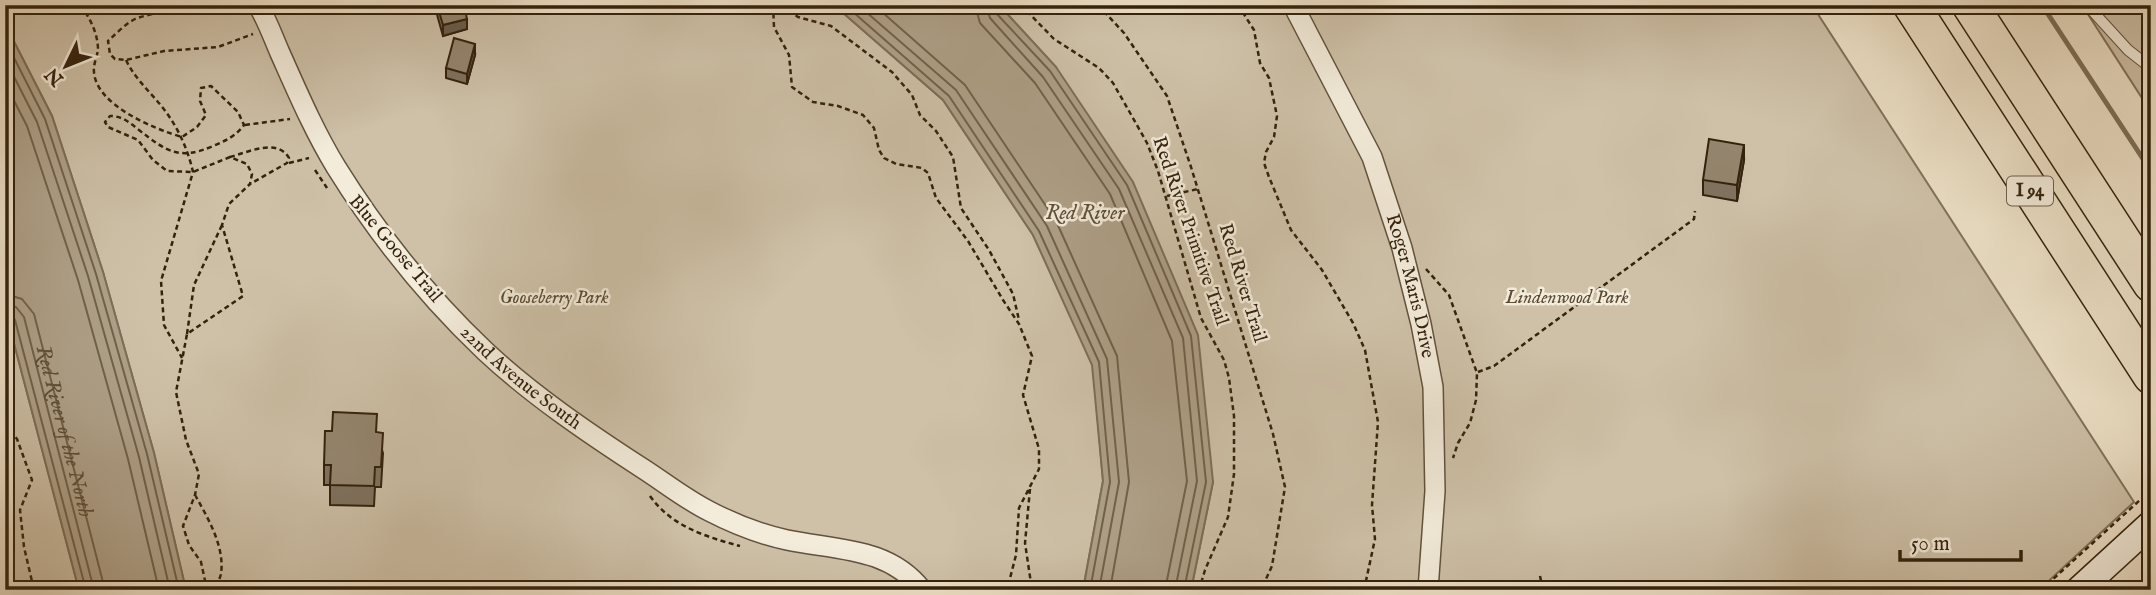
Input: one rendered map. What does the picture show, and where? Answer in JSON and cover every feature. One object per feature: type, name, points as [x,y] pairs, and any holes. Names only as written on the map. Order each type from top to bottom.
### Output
[{"type":"highway","name":"I 94","points":[[1911,5],[2151,376]]},
{"type":"highway","name":"I 94","points":[[1970,5],[2151,284]]},
{"type":"street","name":"22nd Avenue South","points":[[258,5],[307,113],[336,166],[374,222],[422,284],[486,352],[537,394],[612,449],[707,510],[746,529],[788,540],[858,551],[891,562],[922,590]]},
{"type":"street","name":"Roger Maris Drive","points":[[1293,5],[1372,157],[1402,248],[1420,324],[1434,400],[1435,491],[1427,590]]},
{"type":"street","points":[[2079,590],[2151,524]]},
{"type":"lane","points":[[2087,5],[2128,50],[2151,68]]},
{"type":"path","points":[[81,5],[93,24],[98,49],[93,72],[102,94],[125,111],[159,131],[181,137],[197,127],[206,115],[200,101],[201,88],[211,86],[238,112],[244,125]]},
{"type":"path","points":[[166,5],[162,11],[135,19],[108,41],[110,54],[115,59],[126,60],[164,51],[218,47],[253,34],[250,27]]},
{"type":"path","points":[[774,5],[774,27],[789,55],[792,87],[813,102],[838,106],[863,115],[874,128],[879,150],[884,158],[896,164],[922,168],[928,173],[936,198],[968,241],[1019,324]]},
{"type":"path","points":[[782,5],[798,18],[831,26],[892,72],[912,95],[920,115],[936,131],[953,157],[961,208],[989,250],[1013,294],[1019,324],[1032,356],[1023,395],[1039,449],[1039,468],[1019,508],[1016,555],[1007,590]]},
{"type":"path","name":"Red River Primitive Trail","points":[[1021,5],[1055,39],[1090,60],[1113,83],[1147,143],[1167,196],[1201,318],[1224,360],[1234,416],[1234,474],[1228,517],[1199,590]]},
{"type":"path","name":"Red River Trail","points":[[1098,5],[1124,33],[1167,96],[1273,434],[1285,487],[1272,566],[1261,590]]},
{"type":"path","points":[[1238,5],[1254,30],[1260,63],[1269,78],[1278,117],[1264,163],[1269,177],[1291,230],[1322,270],[1366,350],[1378,422],[1372,505],[1375,538],[1364,590]]},
{"type":"path","points":[[126,60],[132,74],[166,112],[181,137],[193,172],[161,281],[164,326],[182,358]]},
{"type":"path","points":[[287,163],[289,158],[279,148],[259,149],[230,156],[193,172],[167,171],[153,160],[138,140],[108,127],[105,122],[110,116],[125,120],[178,155],[196,153],[237,135],[244,125],[290,119]]},
{"type":"path","name":"Blue Goose Trail","points":[[304,148],[328,189]]},
{"type":"path","points":[[230,156],[247,164],[252,174],[250,184]]},
{"type":"path","points":[[207,590],[201,562],[189,545],[183,526],[195,495],[199,474],[186,440],[176,392],[194,285],[229,204],[250,184],[287,163],[309,158]]},
{"type":"path","points":[[1167,196],[1198,189]]},
{"type":"path","points":[[1477,373],[1494,366],[1694,219],[1695,211]]},
{"type":"path","points":[[187,334],[243,296],[222,225]]},
{"type":"path","points":[[5,424],[17,439],[32,480],[20,510],[24,547],[34,590]]},
{"type":"path","points":[[1031,486],[1025,543],[1032,590]]},
{"type":"path","points":[[2041,590],[2151,490]]},
{"type":"path","points":[[648,493],[658,508],[675,521],[696,531],[749,548]]},
{"type":"path","points":[[195,495],[210,523],[220,554],[221,575],[214,590]]},
{"type":"path","points":[[1540,576],[1543,590]]},
{"type":"green space","name":"Gooseberry Park","points":[[5,5],[834,5],[943,100],[1033,235],[1093,365],[1103,481],[1083,590],[186,590],[154,453],[103,272],[52,116],[5,24]]},
{"type":"green space","name":"Lindenwood Park","points":[[999,5],[1812,5],[2134,502],[2039,590],[1191,590],[1213,482],[1056,67]]},
{"type":"green space","points":[[2082,5],[2151,5],[2151,112]]},
{"type":"green space","points":[[5,309],[79,590],[5,590]]},
{"type":"water","name":"Red River","points":[[834,5],[999,5],[1056,67],[1133,182],[1198,335],[1213,482],[1191,590],[1083,590],[1103,481],[1092,365],[1033,235],[943,100]]},
{"type":"water","name":"Red River of the North","points":[[5,24],[52,116],[103,272],[154,453],[186,590],[79,590],[5,309]]},
{"type":"building","points":[[437,5],[464,5],[467,19],[443,25]]},
{"type":"building","points":[[454,38],[475,44],[467,74],[446,68]]},
{"type":"building","points":[[1709,139],[1744,145],[1737,185],[1703,180]]},
{"type":"building","points":[[333,412],[377,414],[376,432],[383,433],[381,467],[375,467],[374,486],[330,485],[331,465],[324,465],[325,431],[332,431]]},
{"type":"waterway","points":[[2042,5],[2151,171]]}]
